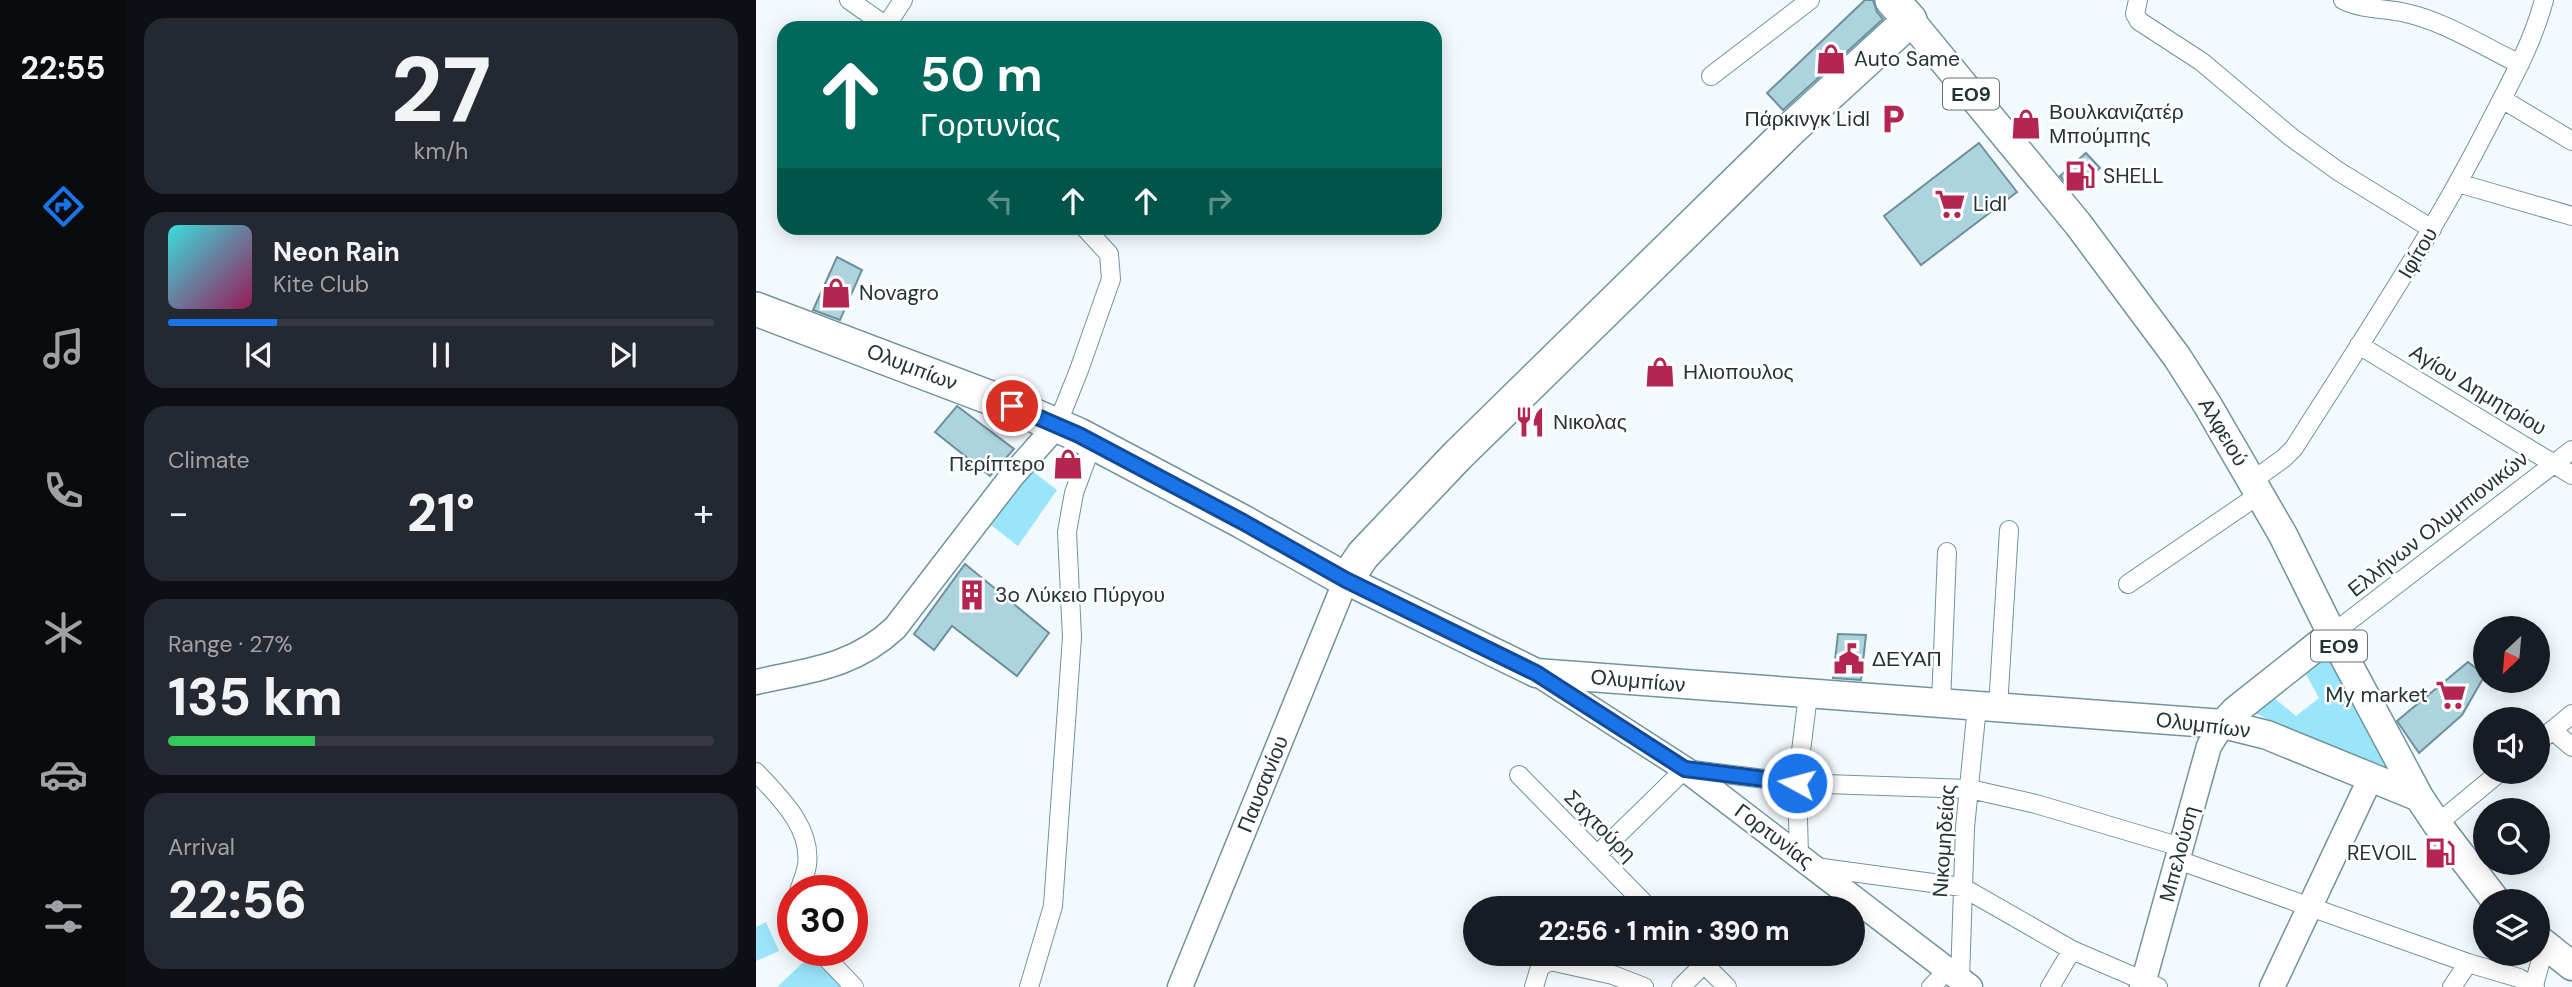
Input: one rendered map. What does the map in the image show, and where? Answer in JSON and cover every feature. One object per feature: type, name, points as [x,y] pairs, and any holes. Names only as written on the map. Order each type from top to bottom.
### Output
[{"type":"highway","points":[[1346,580],[1363,555],[1486,428],[1793,127],[1901,10]]},
{"type":"highway","name":"Ολυμπίων","points":[[757,311],[819,331],[1079,435],[1346,580]]},
{"type":"main road","name":"Αλφειού","points":[[1901,10],[2078,224],[2141,307],[2207,404],[2256,487],[2419,797],[2487,889]]},
{"type":"main road","name":"Ολυμπίων","points":[[1346,580],[1536,673],[2222,724],[2267,735],[2419,797]]},
{"type":"main road","points":[[2222,724],[2332,634]]},
{"type":"main road","points":[[2551,946],[2572,966]]},
{"type":"street","points":[[849,0],[879,21]]},
{"type":"street","points":[[891,21],[903,0]]},
{"type":"street","points":[[1711,76],[1810,0]]},
{"type":"street","points":[[2138,0],[2135,13],[2139,21],[2202,62],[2338,172],[2432,229]]},
{"type":"street","points":[[2343,0],[2369,9],[2407,6],[2435,23],[2520,64]]},
{"type":"street","name":"Ιφίτου","points":[[2128,584],[2256,487],[2294,448],[2407,273],[2458,183],[2520,64],[2537,25],[2544,0]]},
{"type":"street","points":[[2502,99],[2572,141]]},
{"type":"street","points":[[2458,183],[2572,216]]},
{"type":"street","points":[[756,682],[835,664],[864,653],[880,642],[895,628],[1012,476],[1057,425],[1111,279],[1109,254],[1091,235]]},
{"type":"street","name":"Αγίου Δημητρίου","points":[[2359,345],[2572,475]]},
{"type":"street","points":[[1029,987],[1053,906],[1072,637],[1067,532],[1074,493],[1092,444]]},
{"type":"street","name":"Ελλήνων Ολυμπιονικών","points":[[2332,634],[2572,450]]},
{"type":"street","name":"Νικομηδείας","points":[[1952,981],[1970,789],[1987,706],[2009,530]]},
{"type":"street","points":[[1941,704],[1947,552]]},
{"type":"street","name":"Παυσανίου","points":[[1180,987],[1346,580]]},
{"type":"street","name":"Γορτυνίας","points":[[1536,673],[1685,769],[1807,861],[1952,981]]},
{"type":"street","points":[[1808,695],[1797,783],[1807,861],[1962,887],[2072,950],[2148,985]]},
{"type":"street","points":[[2550,731],[2572,714]]},
{"type":"street","name":"Μπελούση","points":[[2148,985],[2209,746],[2222,724]]},
{"type":"street","points":[[2550,738],[2572,747]]},
{"type":"street","points":[[1597,855],[1685,769],[1797,783],[1970,789],[2036,804],[2180,853],[2309,907],[2468,963],[2519,978],[2534,986],[2551,946]]},
{"type":"street","points":[[756,772],[797,821],[807,849],[804,875]]},
{"type":"street","name":"Σαχτούρη","points":[[1518,775],[1638,896]]},
{"type":"street","points":[[2272,987],[2371,777]]},
{"type":"street","points":[[2437,824],[2485,784]]},
{"type":"street","points":[[2050,987],[2072,950]]},
{"type":"street","points":[[1534,987],[1540,967],[1550,961],[1613,975],[1644,987]]},
{"type":"street","points":[[2452,987],[2468,963]]},
{"type":"street","points":[[834,966],[854,987]]},
{"type":"street","points":[[1681,987],[1694,966]]},
{"type":"street","points":[[1706,966],[1727,987]]},
{"type":"shaded area","points":[[1031,470],[1057,490],[1018,546],[991,525]]},
{"type":"shaded area","points":[[2327,653],[2399,784],[2253,712],[2273,697],[2296,716],[2319,698],[2303,669]]},
{"type":"shaded area","points":[[766,922],[777,952],[756,961],[756,927]]},
{"type":"shaded area","points":[[799,966],[822,966],[842,987],[777,987]]},
{"type":"building","points":[[1865,0],[1873,0],[1883,19],[1783,110],[1767,93]]},
{"type":"building","name":"Lidl","points":[[1979,143],[2017,192],[1921,265],[1884,216]]},
{"type":"building","points":[[2086,153],[2100,168],[2073,191],[2060,176]]},
{"type":"building","name":"Novagro","points":[[837,257],[862,270],[840,320],[813,310]]},
{"type":"building","points":[[957,406],[1014,449],[990,476],[935,432]]},
{"type":"building","name":"3o Λύκειο Πύργου","points":[[965,564],[1049,633],[1017,676],[952,626],[934,650],[914,634]]},
{"type":"building","name":"ΔΕΥΑΠ","points":[[1838,634],[1866,635],[1861,680],[1833,678]]},
{"type":"building","name":"My market","points":[[2468,662],[2473,666],[2475,693],[2462,715],[2419,753],[2397,721]]},
{"type":"place","name":"Auto Same","points":[[1831,59]]},
{"type":"place","name":"Πάρκινγκ Lidl","points":[[1893,119]]},
{"type":"place","name":"Βουλκανιζατέρ Μπούμπης","points":[[2026,124]]},
{"type":"place","name":"SHELL","points":[[2080,176]]},
{"type":"place","name":"Lidl","points":[[1950,204]]},
{"type":"place","name":"Novagro","points":[[836,293]]},
{"type":"place","name":"Ηλιοπουλος","points":[[1660,372]]},
{"type":"place","name":"Νικολας","points":[[1530,422]]},
{"type":"place","name":"Περίπτερο","points":[[1068,464]]},
{"type":"place","name":"3o Λύκειο Πύργου","points":[[972,595]]},
{"type":"place","name":"ΔΕΥΑΠ","points":[[1849,659]]},
{"type":"place","name":"My market","points":[[2451,695]]},
{"type":"place","name":"REVOIL","points":[[2440,853]]},
{"type":"route","points":[[1012,406],[1079,435],[1092,444],[1138,465],[1346,580],[1536,673],[1685,769],[1797,783]]}]
